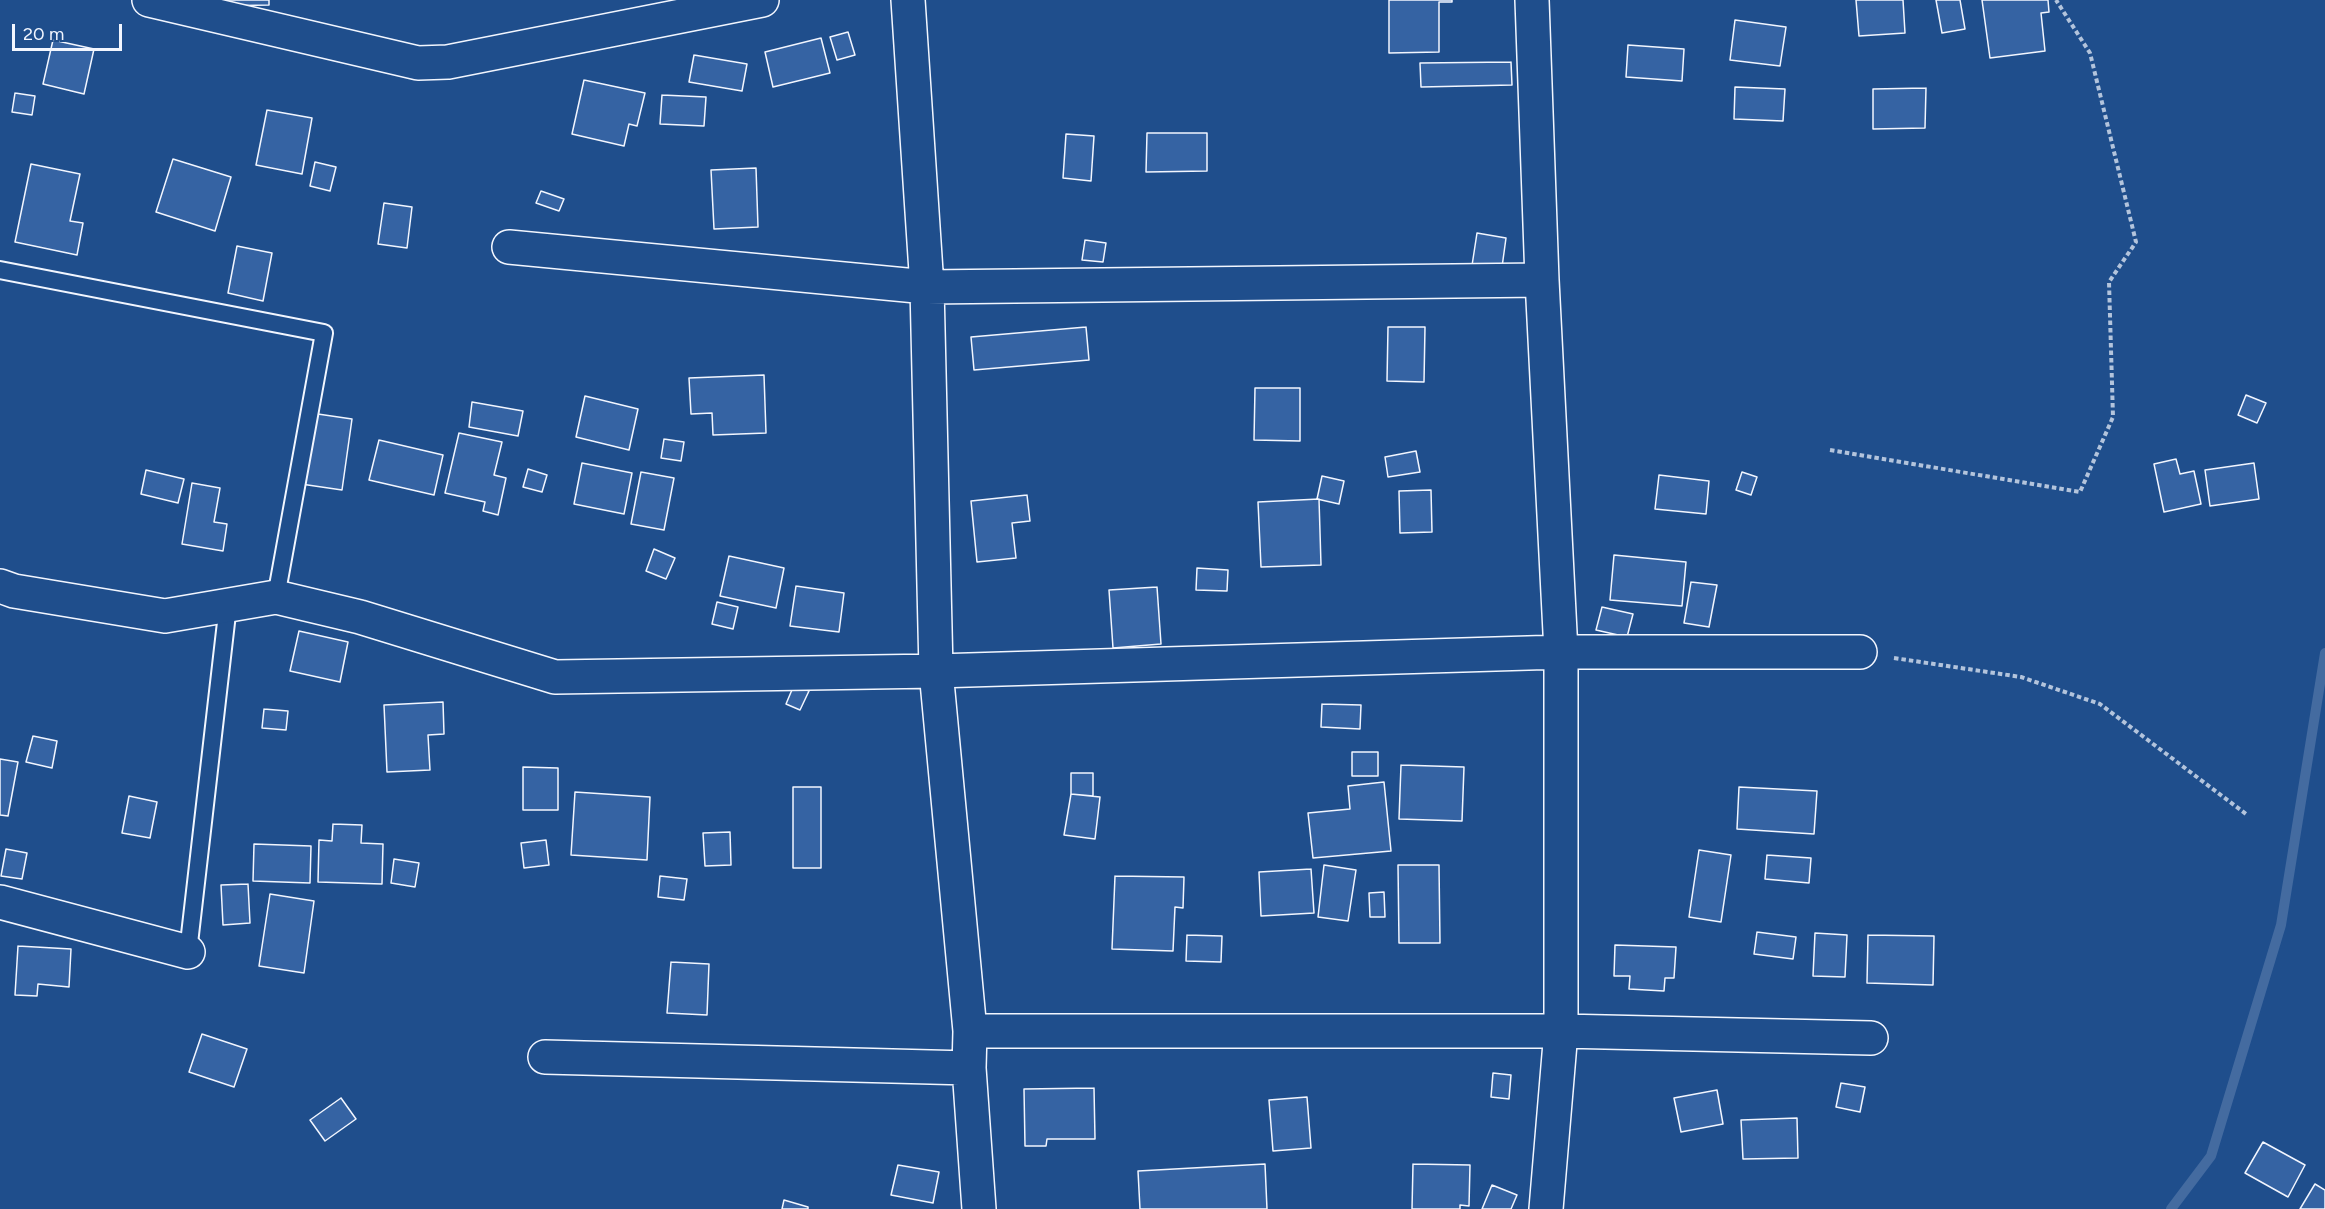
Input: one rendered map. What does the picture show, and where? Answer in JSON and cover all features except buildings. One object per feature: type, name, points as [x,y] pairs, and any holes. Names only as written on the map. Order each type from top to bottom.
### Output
[{"type":"street","points":[[149,0],[418,63],[448,62],[762,0]]},
{"type":"street","points":[[908,0],[927,287],[936,671],[970,1031],[969,1068],[979,1209]]},
{"type":"street","points":[[1532,0],[1542,280],[1561,652],[1561,1031],[1546,1209]]},
{"type":"street","points":[[509,247],[927,287],[1542,280]]},
{"type":"street","points":[[0,586],[14,591],[165,616],[276,597],[360,617],[555,677],[936,671],[1561,652],[1860,652]]},
{"type":"street","points":[[0,902],[188,952]]},
{"type":"street","points":[[970,1031],[1561,1031],[1871,1038]]},
{"type":"street","points":[[545,1057],[969,1068]]},
{"type":"lane","points":[[0,270],[324,333],[276,597]]},
{"type":"lane","points":[[188,952],[228,605]]},
{"type":"path","points":[[1830,450],[2080,492],[2113,417],[2109,282],[2136,242],[2090,53],[2056,0]]},
{"type":"path","points":[[1860,652],[2021,677],[2100,704],[2246,814]]},
{"type":"waterway","points":[[2171,1209],[2211,1156],[2281,925],[2325,653]]}]
